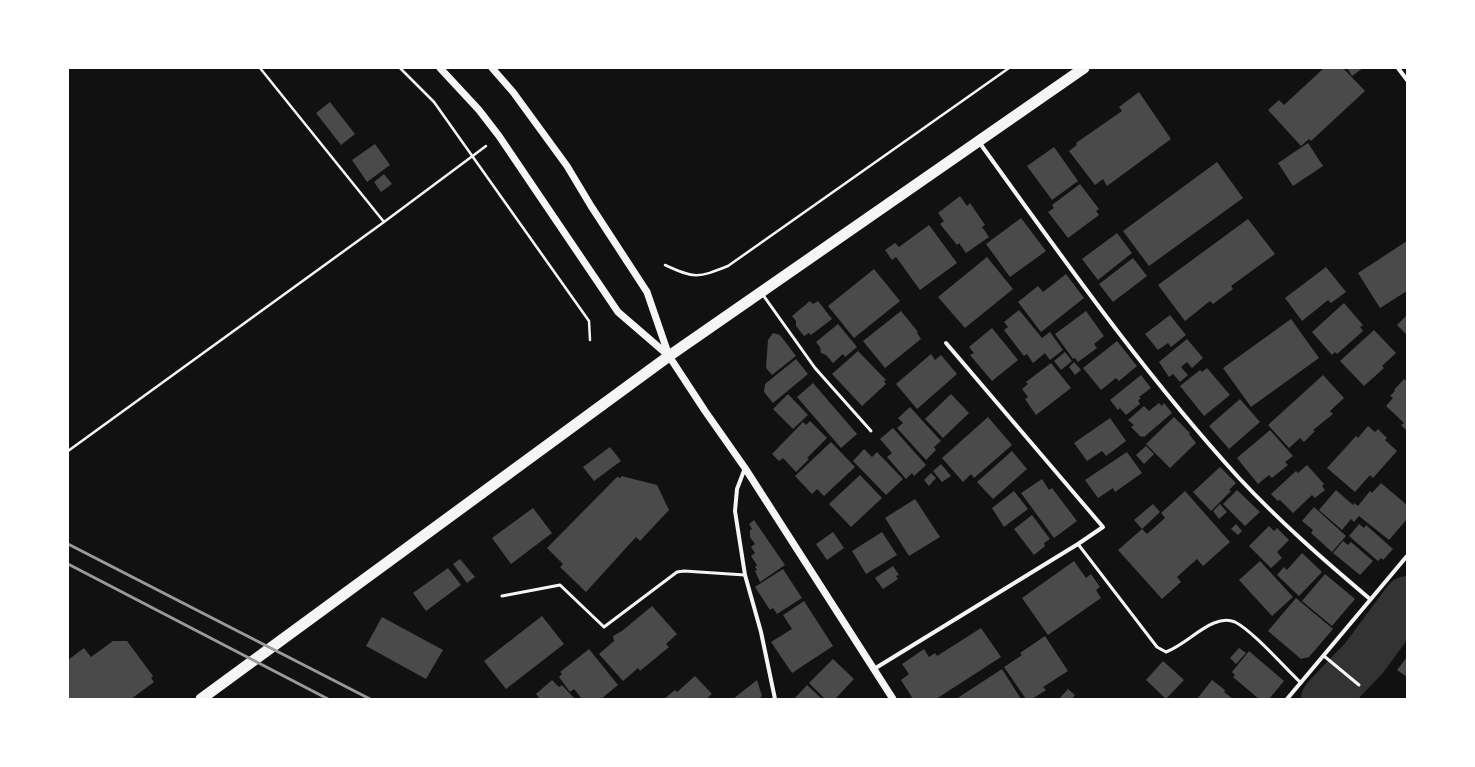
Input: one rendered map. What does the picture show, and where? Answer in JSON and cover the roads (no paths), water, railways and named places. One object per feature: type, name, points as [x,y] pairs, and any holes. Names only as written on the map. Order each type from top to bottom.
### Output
[{"type":"highway","points":[[201,699],[669,356],[978,140],[1084,68]]},
{"type":"street","points":[[440,68],[499,136],[535,187],[618,312],[669,356]]},
{"type":"street","points":[[492,68],[513,92],[567,166],[647,292],[669,356],[745,468],[893,699]]},
{"type":"street","points":[[1398,68],[1407,80]]},
{"type":"street","points":[[978,140],[1117,330],[1203,436],[1240,478],[1308,546],[1370,599]]},
{"type":"street","points":[[873,669],[1078,544],[1103,527],[946,343]]},
{"type":"street","points":[[745,468],[737,489],[736,511],[746,575],[761,632],[775,699]]},
{"type":"street","points":[[1287,699],[1325,656],[1370,599],[1407,556]]},
{"type":"lane","points":[[761,292],[815,368],[871,431]]},
{"type":"lane","points":[[1078,544],[1157,648],[1166,652],[1177,648],[1213,623],[1224,619],[1234,622],[1247,631],[1301,683]]},
{"type":"lane","points":[[502,596],[560,585],[604,627],[677,572],[684,571],[746,575]]},
{"type":"lane","points":[[1325,656],[1359,685]]},
{"type":"waterway","points":[[1325,699],[1364,658],[1407,600]]},
{"type":"railway","points":[[68,544],[370,699]]},
{"type":"railway","points":[[68,564],[328,699]]}]
